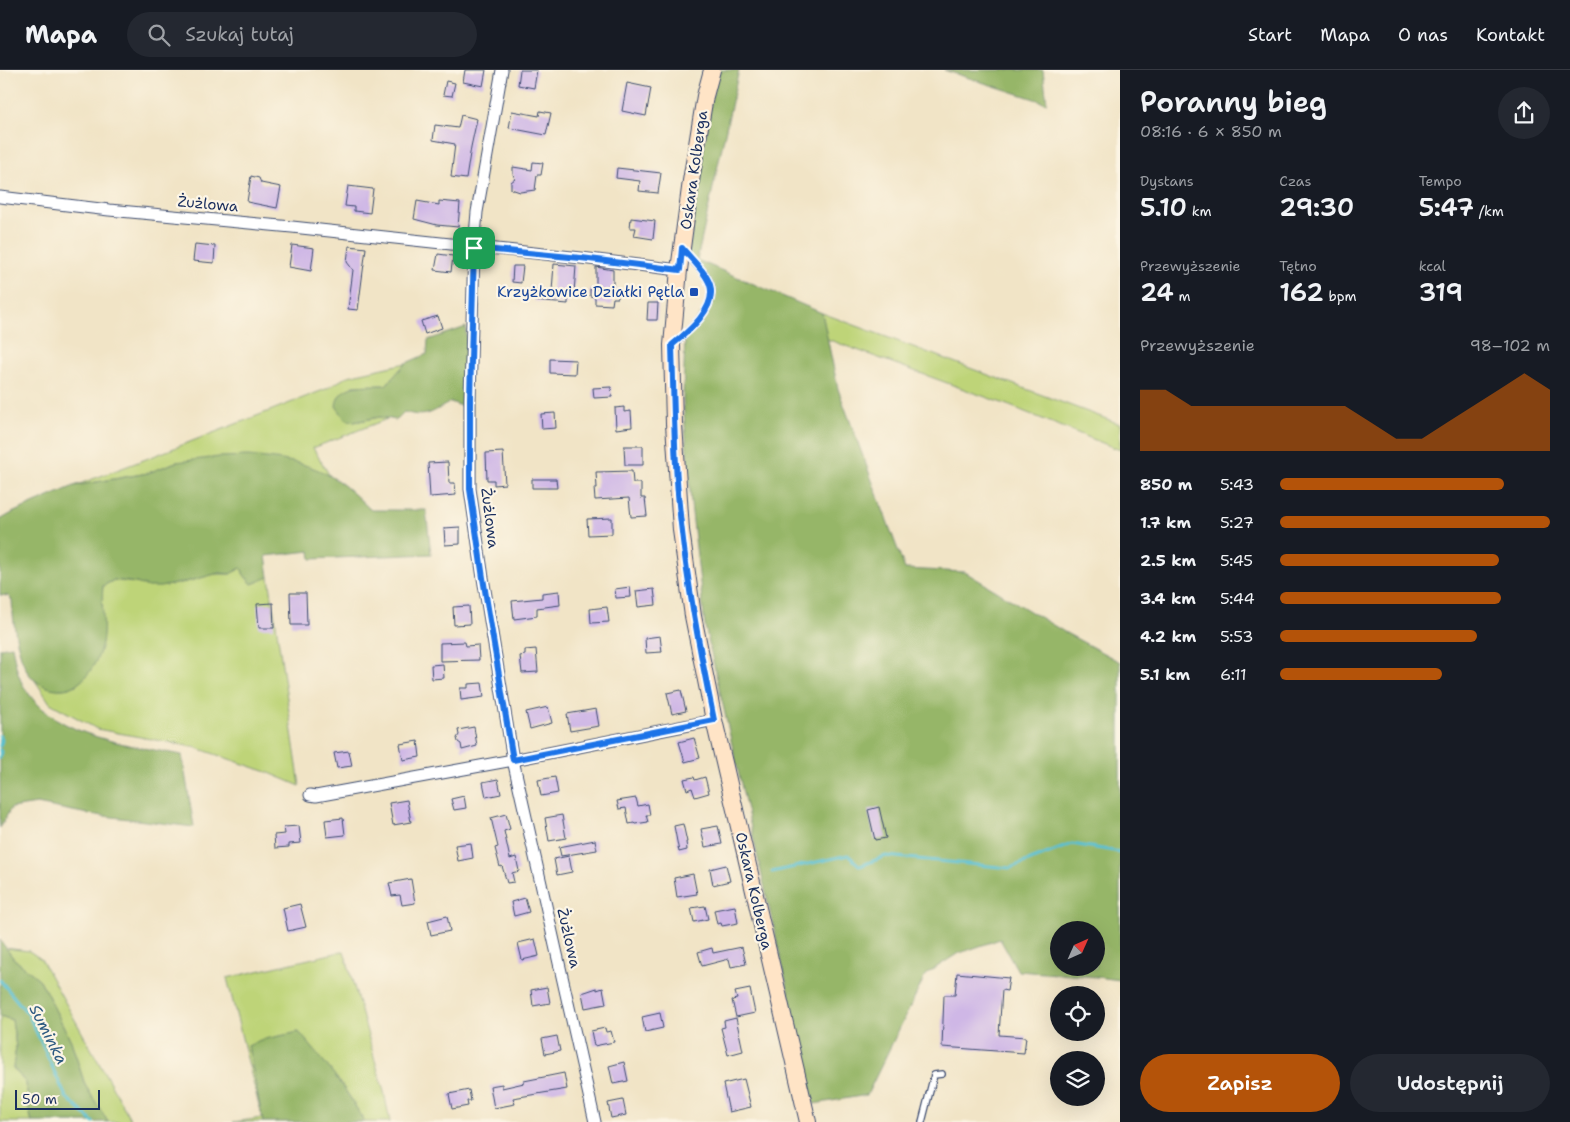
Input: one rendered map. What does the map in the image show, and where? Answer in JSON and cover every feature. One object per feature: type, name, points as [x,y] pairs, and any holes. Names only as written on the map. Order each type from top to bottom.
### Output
[{"type":"main road","name":"Oskara Kolberga","points":[[712,70],[705,96],[682,248],[672,345],[674,424],[681,530],[693,616],[714,720],[808,1122]]},
{"type":"street","name":"Żużlowa","points":[[502,70],[477,212],[474,248],[470,489],[484,587],[513,760],[595,1122]]},
{"type":"street","name":"Żużlowa","points":[[0,197],[680,270]]},
{"type":"street","points":[[310,794],[316,796],[513,760],[714,720]]},
{"type":"lane","points":[[672,345],[698,320],[710,303],[711,287],[706,277],[682,248]]},
{"type":"lane","points":[[922,1122],[934,1075],[942,1074]]},
{"type":"green space","points":[[719,70],[739,70],[697,260],[822,313],[838,389],[905,569],[965,572],[1066,633],[1120,662],[1120,980],[1084,976],[1105,976],[1105,921],[1050,921],[1050,973],[1018,971],[1000,939],[957,954],[926,974],[867,1095],[814,1104],[705,626],[691,504],[683,400],[685,334],[710,303],[711,287],[688,255],[711,100]]},
{"type":"green space","points":[[944,70],[1043,70],[1047,103]]},
{"type":"green space","points":[[822,313],[1120,424],[1120,450],[1010,406],[827,339]]},
{"type":"green space","points":[[466,327],[467,401],[461,406],[451,402],[424,415],[404,412],[396,420],[380,417],[354,422],[345,419],[336,406],[342,392],[355,386],[386,385],[406,363],[427,354],[428,340]]},
{"type":"green space","points":[[406,363],[386,385],[352,386],[354,422],[380,417],[387,419],[313,448],[330,476],[301,464],[176,462],[148,473],[74,486],[326,389],[348,376]]},
{"type":"green space","points":[[248,456],[269,458],[311,467],[341,483],[371,510],[426,510],[431,554],[311,559],[310,551],[266,556],[269,577],[252,584],[241,568],[230,574],[219,573],[160,587],[148,587],[114,580],[103,586],[102,645],[96,661],[86,676],[74,686],[60,689],[46,687],[34,679],[29,674],[21,658],[12,600],[8,596],[0,595],[0,520],[74,486],[148,473],[176,462]]},
{"type":"green space","points":[[241,568],[252,584],[269,577],[300,786],[267,772],[194,747],[97,729],[50,703],[32,676],[48,686],[65,689],[80,682],[86,675],[92,666],[94,658],[103,586],[114,580],[166,586],[214,574],[230,574]]},
{"type":"green space","points":[[12,646],[20,680],[26,690],[40,706],[57,719],[96,737],[182,755],[194,827],[88,814],[37,804],[11,808],[0,828],[0,648]]},
{"type":"green space","points":[[0,940],[14,959],[40,980],[71,1041],[85,1085],[108,1122],[32,1122],[26,1083],[13,1068],[16,1047],[12,1020],[0,1016]]},
{"type":"green space","points":[[5,948],[29,951],[41,959],[132,1122],[108,1122],[85,1085],[71,1041],[40,980],[14,959]]},
{"type":"green space","points":[[344,951],[384,1092],[390,1122],[364,1122],[342,1086],[298,1032],[248,1046],[263,1122],[233,1122],[262,1118],[227,978]]},
{"type":"green space","points":[[0,1016],[12,1020],[16,1047],[13,1068],[26,1083],[32,1122],[0,1122]]},
{"type":"green space","points":[[299,1032],[342,1086],[364,1122],[263,1122],[248,1046],[260,1040]]},
{"type":"building","points":[[465,70],[486,70],[483,86],[463,82]]},
{"type":"building","points":[[520,70],[537,70],[534,88],[518,85]]},
{"type":"building","points":[[446,81],[455,83],[452,96],[443,95]]},
{"type":"building","points":[[627,83],[651,88],[646,116],[622,111]]},
{"type":"building","points":[[512,111],[539,116],[540,111],[551,113],[546,135],[509,128]]},
{"type":"building","points":[[461,115],[477,119],[466,179],[451,177],[455,144],[433,140],[435,125],[458,128]]},
{"type":"building","points":[[533,162],[543,163],[541,175],[537,175],[535,190],[520,192],[511,189],[511,182],[515,179],[513,167],[532,170]]},
{"type":"building","points":[[617,168],[661,173],[658,193],[639,191],[640,181],[616,178]]},
{"type":"building","points":[[251,176],[259,178],[261,183],[281,187],[277,208],[247,202]]},
{"type":"building","points":[[348,186],[373,189],[370,213],[354,211],[354,207],[345,206]]},
{"type":"building","points":[[417,201],[439,205],[439,201],[460,203],[458,227],[437,225],[414,219]]},
{"type":"building","points":[[631,218],[655,221],[653,239],[634,236],[636,228],[630,228]]},
{"type":"building","points":[[195,244],[215,246],[214,263],[193,261]]},
{"type":"building","points":[[292,245],[314,248],[311,271],[289,267]]},
{"type":"building","points":[[349,246],[366,248],[358,310],[348,309],[353,270],[347,262]]},
{"type":"building","points":[[438,254],[453,256],[451,272],[435,270]]},
{"type":"building","points":[[554,264],[576,266],[574,293],[568,293],[568,304],[534,301],[535,290],[552,291]]},
{"type":"building","points":[[513,266],[523,266],[521,283],[512,282]]},
{"type":"building","points":[[596,267],[613,270],[613,289],[618,289],[618,298],[613,298],[612,305],[595,304],[595,297],[590,296],[590,289],[596,289]]},
{"type":"building","points":[[648,303],[658,303],[657,320],[647,320]]},
{"type":"building","points":[[438,316],[442,328],[425,334],[421,321]]},
{"type":"building","points":[[550,359],[576,360],[575,374],[550,373]]},
{"type":"building","points":[[611,387],[612,397],[594,398],[593,388]]},
{"type":"building","points":[[624,407],[624,412],[631,411],[632,427],[616,429],[615,408]]},
{"type":"building","points":[[555,413],[556,428],[542,429],[541,414]]},
{"type":"building","points":[[624,446],[643,446],[643,465],[625,465]]},
{"type":"building","points":[[503,452],[505,484],[494,485],[494,480],[487,480],[486,453]]},
{"type":"building","points":[[448,462],[449,483],[455,483],[456,495],[430,497],[428,463]]},
{"type":"building","points":[[632,471],[633,483],[641,483],[641,498],[645,498],[647,516],[631,517],[629,498],[595,500],[594,488],[597,488],[596,472]]},
{"type":"building","points":[[532,479],[556,479],[557,488],[532,488]]},
{"type":"building","points":[[612,518],[612,534],[588,535],[587,519]]},
{"type":"building","points":[[460,527],[460,544],[445,545],[444,528]]},
{"type":"building","points":[[630,587],[631,597],[616,598],[615,589]]},
{"type":"building","points":[[654,589],[656,605],[638,607],[636,591]]},
{"type":"building","points":[[559,591],[560,605],[537,608],[537,616],[514,619],[512,601],[542,598],[542,593]]},
{"type":"building","points":[[290,593],[306,593],[307,625],[291,625]]},
{"type":"building","points":[[273,603],[274,628],[259,628],[257,604]]},
{"type":"building","points":[[469,606],[470,624],[454,625],[453,607]]},
{"type":"building","points":[[607,607],[609,622],[591,623],[590,609]]},
{"type":"building","points":[[660,636],[662,652],[646,653],[645,638]]},
{"type":"building","points":[[465,642],[466,646],[478,645],[479,660],[440,661],[440,643]]},
{"type":"building","points":[[536,649],[538,672],[522,673],[520,656],[525,655],[525,650]]},
{"type":"building","points":[[443,664],[444,678],[432,679],[431,665]]},
{"type":"building","points":[[482,683],[484,697],[461,700],[460,688],[468,688],[468,684]]},
{"type":"building","points":[[681,690],[686,711],[672,714],[667,693]]},
{"type":"building","points":[[548,707],[552,723],[530,729],[526,712]]},
{"type":"building","points":[[596,709],[599,726],[570,731],[567,714]]},
{"type":"building","points":[[474,727],[477,746],[462,750],[457,738],[459,735],[458,730]]},
{"type":"building","points":[[694,738],[700,758],[685,762],[679,742]]},
{"type":"building","points":[[418,741],[420,757],[403,760],[400,744]]},
{"type":"building","points":[[349,751],[352,766],[337,768],[334,753]]},
{"type":"building","points":[[555,777],[558,793],[541,796],[538,780]]},
{"type":"building","points":[[694,777],[695,780],[705,777],[709,793],[695,797],[692,788],[687,790],[684,779]]},
{"type":"building","points":[[498,779],[501,794],[486,797],[483,782]]},
{"type":"building","points":[[464,796],[466,808],[454,810],[451,799]]},
{"type":"building","points":[[636,798],[638,806],[648,804],[650,815],[646,815],[648,822],[629,824],[626,808],[619,809],[617,801]]},
{"type":"building","points":[[407,800],[411,822],[393,825],[389,803]]},
{"type":"building","points":[[879,807],[886,838],[875,840],[868,810]]},
{"type":"building","points":[[506,814],[510,829],[504,831],[510,859],[516,857],[519,871],[512,873],[514,882],[507,883],[495,848],[498,847],[491,818]]},
{"type":"building","points":[[562,815],[566,838],[549,841],[545,818]]},
{"type":"building","points":[[343,818],[345,835],[327,837],[325,820]]},
{"type":"building","points":[[683,824],[687,850],[679,852],[674,826]]},
{"type":"building","points":[[299,826],[301,843],[289,844],[289,847],[275,848],[274,835],[285,834],[284,827]]},
{"type":"building","points":[[718,826],[722,844],[705,847],[701,829]]},
{"type":"building","points":[[595,840],[597,850],[561,856],[559,847]]},
{"type":"building","points":[[471,843],[473,858],[458,861],[455,845]]},
{"type":"building","points":[[569,856],[572,872],[557,875],[554,859]]},
{"type":"building","points":[[726,865],[730,881],[713,885],[710,869]]},
{"type":"building","points":[[693,874],[697,894],[677,897],[674,878]]},
{"type":"building","points":[[411,879],[415,903],[402,905],[400,895],[392,896],[389,883]]},
{"type":"building","points":[[525,898],[529,912],[514,916],[511,902]]},
{"type":"building","points":[[300,904],[306,927],[288,931],[283,908]]},
{"type":"building","points":[[705,906],[708,919],[694,922],[691,908]]},
{"type":"building","points":[[735,906],[738,923],[722,926],[721,923],[717,924],[714,910]]},
{"type":"building","points":[[447,916],[450,931],[431,935],[428,921]]},
{"type":"building","points":[[535,939],[539,956],[522,960],[518,943]]},
{"type":"building","points":[[742,947],[746,964],[731,967],[729,959],[702,966],[698,952],[712,948],[713,953]]},
{"type":"building","points":[[957,973],[1009,978],[1007,991],[1002,990],[999,1035],[1026,1037],[1024,1053],[942,1047],[944,995],[955,995]]},
{"type":"building","points":[[547,987],[550,1003],[533,1006],[531,990]]},
{"type":"building","points":[[597,988],[597,990],[603,988],[606,1004],[585,1008],[582,993]]},
{"type":"building","points":[[750,989],[755,1013],[736,1017],[732,1000],[737,999],[735,992]]},
{"type":"building","points":[[660,1013],[663,1028],[645,1032],[642,1017]]},
{"type":"building","points":[[736,1018],[743,1051],[728,1055],[721,1028],[725,1027],[724,1021]]},
{"type":"building","points":[[605,1028],[606,1032],[611,1031],[614,1042],[594,1046],[591,1031]]},
{"type":"building","points":[[557,1036],[560,1051],[545,1054],[542,1039]]},
{"type":"building","points":[[624,1062],[628,1081],[613,1084],[609,1066]]},
{"type":"building","points":[[564,1073],[567,1089],[513,1098],[515,1104],[494,1108],[490,1086],[502,1084],[502,1088],[524,1083],[524,1081]]},
{"type":"building","points":[[744,1079],[751,1107],[729,1112],[723,1084]]},
{"type":"building","points":[[469,1090],[471,1101],[467,1101],[468,1106],[452,1109],[449,1094]]},
{"type":"building","points":[[623,1100],[626,1115],[611,1118],[608,1103]]},
{"type":"waterway","points":[[0,736],[2,740],[0,746]]},
{"type":"waterway","points":[[0,750],[0,758]]},
{"type":"waterway","points":[[772,872],[848,855],[860,866],[886,856],[1010,868],[1072,844],[1120,852]]},
{"type":"waterway","name":"Suminka","points":[[0,980],[28,1014],[66,1097],[93,1122]]},
{"type":"place","name":"Krzyżkowice Działki Pętla","points":[[694,292]]},
{"type":"route","points":[[474,248],[680,270],[682,248],[706,277],[711,287],[710,303],[698,320],[672,345],[674,424],[681,530],[693,616],[714,720],[513,760],[470,489],[474,248]]}]
